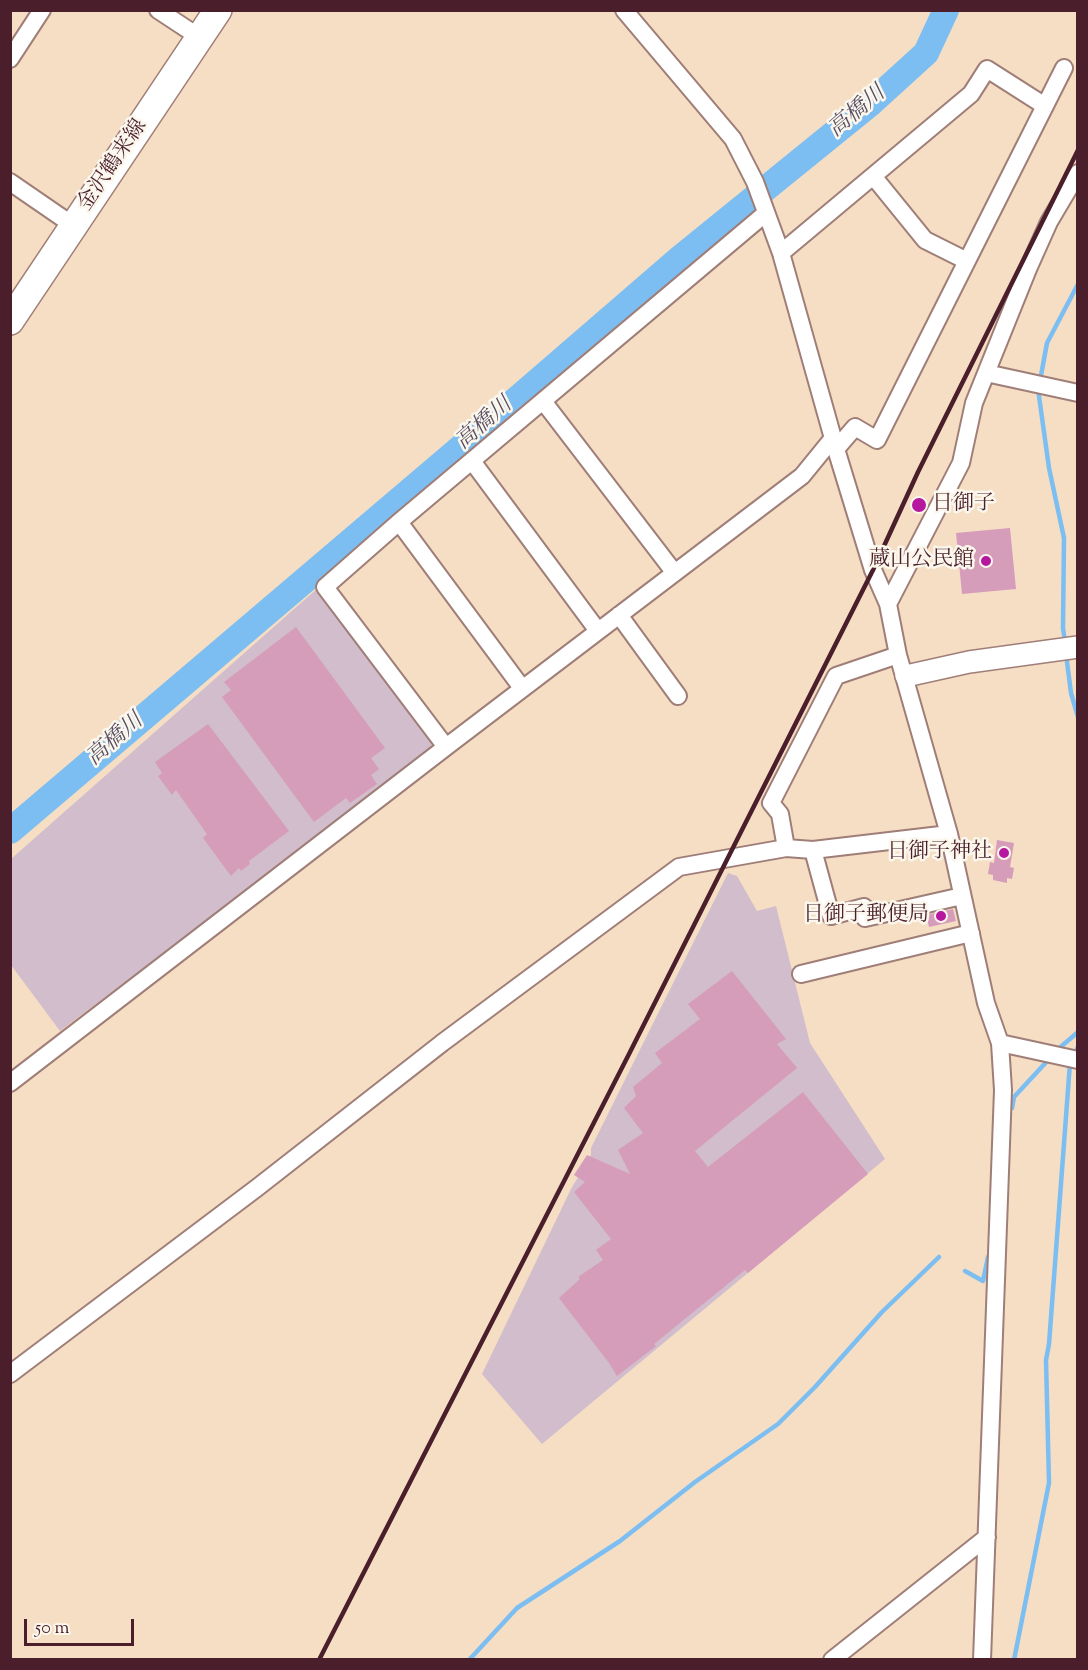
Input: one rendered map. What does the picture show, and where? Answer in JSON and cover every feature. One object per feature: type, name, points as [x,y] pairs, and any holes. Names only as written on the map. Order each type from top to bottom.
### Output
[{"type":"main road","name":"金沢鶴来線","points":[[10,321],[218,10]]},
{"type":"street","points":[[10,59],[42,10]]},
{"type":"street","points":[[158,10],[199,37]]},
{"type":"street","points":[[624,10],[733,138],[755,182],[781,253],[834,444],[873,570],[888,604],[898,655],[906,676],[949,834],[986,1003],[1000,1043],[1003,1090],[982,1659]]},
{"type":"street","points":[[10,1083],[522,688],[802,476],[855,427],[877,440],[1064,68]]},
{"type":"street","points":[[781,253],[971,94],[987,69],[1045,106]]},
{"type":"street","points":[[888,604],[961,463],[974,403],[986,373],[1049,222],[1077,173]]},
{"type":"street","points":[[873,176],[925,240],[967,261]]},
{"type":"street","points":[[10,182],[74,226]]},
{"type":"street","points":[[446,747],[325,587],[764,209]]},
{"type":"street","points":[[986,373],[1077,393]]},
{"type":"street","points":[[543,401],[674,572]]},
{"type":"street","points":[[472,461],[598,631]]},
{"type":"street","points":[[399,522],[522,688]]},
{"type":"street","points":[[619,615],[678,696]]},
{"type":"street","points":[[906,676],[969,662],[1071,648]]},
{"type":"street","points":[[786,848],[780,814],[771,803],[836,676],[898,655]]},
{"type":"street","points":[[10,1374],[258,1187],[442,1043],[679,867],[786,848],[813,850],[949,834]]},
{"type":"street","points":[[813,850],[831,916],[864,907],[866,918],[962,896]]},
{"type":"street","points":[[801,974],[971,933]]},
{"type":"street","points":[[1000,1043],[1077,1060]]},
{"type":"street","points":[[832,1659],[987,1537]]},
{"type":"shaded area","points":[[319,587],[432,738],[431,751],[60,1031],[11,965],[11,859]]},
{"type":"shaded area","points":[[728,873],[737,876],[757,911],[776,906],[810,1043],[885,1159],[542,1444],[482,1374]]},
{"type":"building","name":"蔵山公民館","points":[[1010,528],[1016,589],[962,594],[956,533]]},
{"type":"building","points":[[296,627],[385,748],[371,758],[379,769],[371,775],[377,784],[350,803],[346,798],[314,822],[222,697],[231,690],[224,682]]},
{"type":"building","points":[[208,724],[289,831],[249,861],[250,864],[241,871],[239,868],[231,876],[203,838],[207,834],[176,790],[172,795],[158,776],[162,773],[155,762]]},
{"type":"building","name":"日御子神社","points":[[997,840],[1014,843],[1010,867],[1014,868],[1012,879],[1007,878],[1007,883],[993,880],[993,875],[988,874],[990,862],[994,863]]},
{"type":"building","points":[[953,909],[956,921],[929,927],[926,915]]},
{"type":"building","points":[[732,971],[786,1039],[777,1044],[797,1068],[695,1151],[708,1167],[803,1092],[868,1174],[748,1273],[745,1270],[617,1376],[559,1298],[580,1279],[578,1277],[603,1260],[596,1250],[611,1239],[574,1192],[585,1182],[574,1175],[587,1155],[630,1174],[618,1150],[643,1133],[624,1108],[636,1096],[633,1087],[662,1063],[655,1053],[700,1019],[688,1004]]},
{"type":"waterway","name":"高橋川","points":[[10,831],[680,258],[870,104],[926,53],[946,10]]},
{"type":"waterway","points":[[1040,381],[1047,343],[1078,284]]},
{"type":"waterway","points":[[1038,389],[1049,468],[1064,538],[1063,628],[1065,642]]},
{"type":"waterway","points":[[1066,654],[1071,693],[1078,717]]},
{"type":"waterway","points":[[1057,1050],[1078,1032]]},
{"type":"waterway","points":[[1014,1660],[1049,1483],[1046,1360],[1070,1063],[1078,1047]]},
{"type":"waterway","points":[[1012,1108],[1014,1097],[1050,1058]]},
{"type":"waterway","points":[[469,1660],[517,1608],[620,1541],[695,1482],[778,1424],[815,1387],[882,1312],[939,1257]]},
{"type":"waterway","points":[[965,1271],[983,1281],[988,1257]]},
{"type":"railway","points":[[319,1660],[627,1058],[873,570],[918,472],[1078,150]]},
{"type":"place","name":"日御子","points":[[919,505]]},
{"type":"place","name":"蔵山公民館","points":[[986,561]]},
{"type":"place","name":"日御子神社","points":[[1004,853]]},
{"type":"place","name":"日御子郵便局","points":[[941,916]]}]
